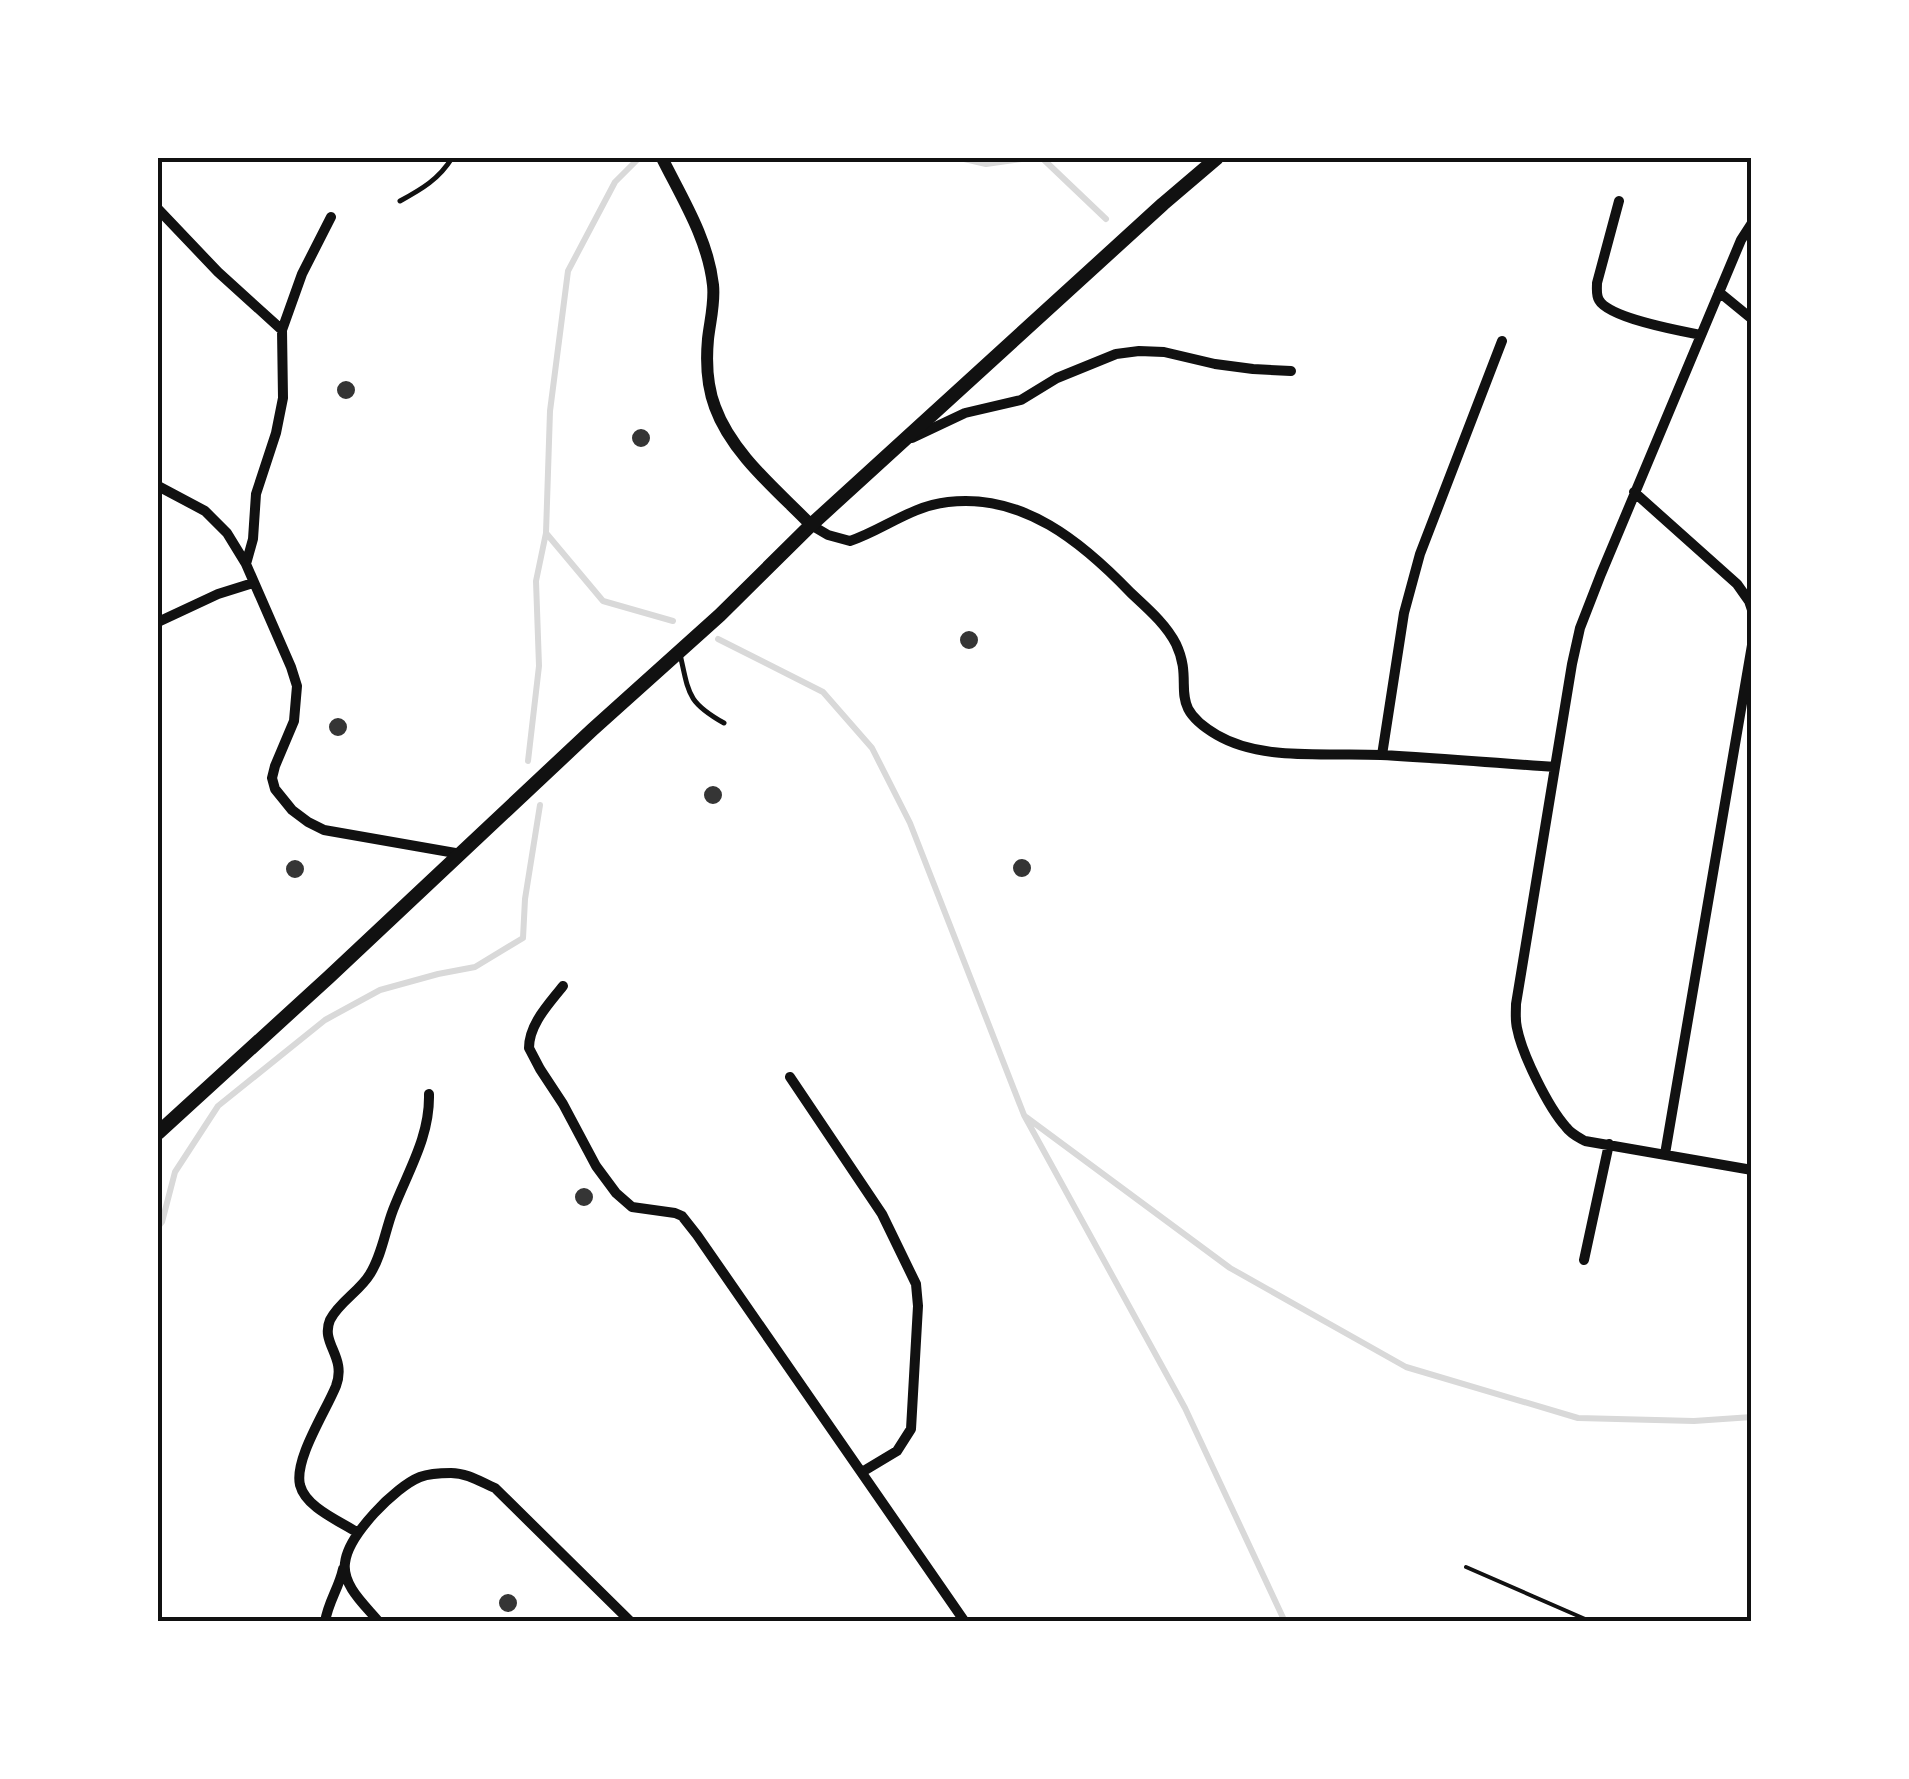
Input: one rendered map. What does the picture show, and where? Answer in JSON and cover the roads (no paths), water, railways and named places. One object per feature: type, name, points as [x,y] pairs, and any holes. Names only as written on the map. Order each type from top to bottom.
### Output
[{"type":"main road","points":[[158,1132],[720,615],[811,525],[1217,158]]},
{"type":"street","points":[[662,158],[698,230],[710,270],[713,303],[708,373],[715,408],[740,450],[811,525],[850,541],[904,515],[945,502],[968,500],[1024,512],[1088,552],[1165,628],[1182,661],[1186,707],[1196,721],[1240,746],[1262,751],[1555,767]]},
{"type":"street","points":[[1619,201],[1597,283],[1600,302],[1651,324],[1701,335]]},
{"type":"street","points":[[158,209],[218,272],[282,330]]},
{"type":"street","points":[[246,564],[253,539],[256,494],[283,398],[282,330],[299,282],[332,217]]},
{"type":"street","points":[[1752,223],[1741,240],[1580,628],[1516,1004],[1516,1027],[1542,1090],[1565,1127],[1585,1140],[1752,1170]]},
{"type":"street","points":[[1719,292],[1752,319]]},
{"type":"street","points":[[1382,755],[1404,613],[1420,554],[1502,341]]},
{"type":"street","points":[[898,446],[944,421],[1020,400],[1057,378],[1116,354],[1164,352],[1215,364],[1292,371]]},
{"type":"street","points":[[158,486],[204,511],[226,533],[246,564],[291,667],[297,686],[294,720],[274,766],[274,790],[292,810],[324,830],[461,854]]},
{"type":"street","points":[[1634,492],[1737,584],[1752,610]]},
{"type":"street","points":[[158,622],[218,594],[253,583]]},
{"type":"street","points":[[1665,1154],[1752,645]]},
{"type":"street","points":[[563,986],[531,1032],[529,1048],[596,1166],[632,1207],[682,1216],[966,1622]]},
{"type":"street","points":[[790,1077],[882,1214],[916,1284],[918,1324],[911,1428],[897,1451],[862,1472]]},
{"type":"street","points":[[358,1532],[312,1503],[300,1484],[300,1470],[340,1374],[327,1332],[331,1319],[376,1266],[424,1135],[430,1094]]},
{"type":"street","points":[[1584,1260],[1609,1144]]},
{"type":"street","points":[[325,1622],[358,1532],[372,1514],[421,1476],[451,1473],[495,1488],[631,1622]]},
{"type":"street","points":[[345,1563],[350,1586],[379,1622]]},
{"type":"lane","points":[[400,201],[425,188],[452,158]]},
{"type":"lane","points":[[679,651],[696,705],[724,723]]},
{"type":"waterway","points":[[639,158],[615,182],[568,271],[550,411],[546,533],[603,601],[673,621]]},
{"type":"waterway","points":[[960,158],[986,164],[1029,158]]},
{"type":"waterway","points":[[1042,158],[1106,219]]},
{"type":"waterway","points":[[528,761],[539,666],[536,581],[546,533]]},
{"type":"waterway","points":[[718,639],[823,692],[872,748],[910,823],[1024,1115],[1185,1408],[1285,1622]]},
{"type":"waterway","points":[[158,1227],[175,1172],[218,1106],[325,1020],[380,990],[475,967],[523,938],[540,805]]},
{"type":"waterway","points":[[1026,1117],[1230,1268],[1406,1367],[1578,1418],[1694,1421],[1752,1417]]}]
